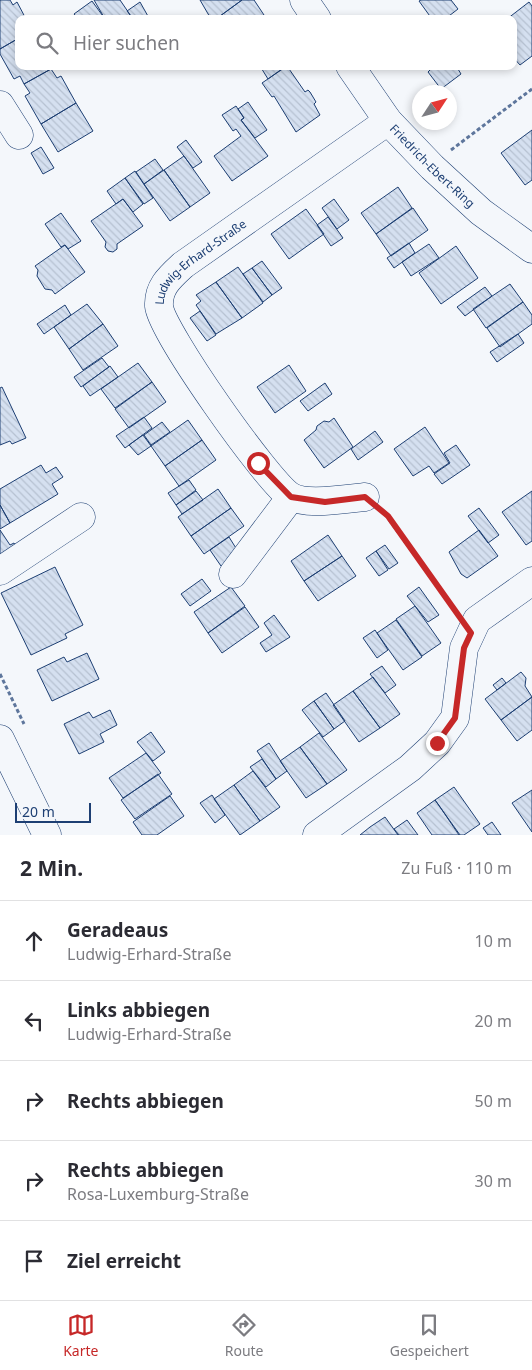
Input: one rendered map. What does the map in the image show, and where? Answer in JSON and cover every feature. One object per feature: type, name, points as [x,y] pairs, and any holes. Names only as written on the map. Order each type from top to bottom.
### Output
[{"type":"street","points":[[304,0],[314,15]]},
{"type":"street","name":"Friedrich-Ebert-Ring","points":[[353,70],[388,121],[432,167],[481,212],[532,250]]},
{"type":"street","points":[[0,105],[19,135]]},
{"type":"street","name":"Ludwig-Erhard-Straße","points":[[291,497],[258,463],[170,334],[159,306],[163,284],[183,265],[388,121]]},
{"type":"street","points":[[233,574],[291,497],[325,502],[365,497]]},
{"type":"street","points":[[0,571],[81,517]]},
{"type":"street","points":[[317,835],[410,768],[437,743],[455,718],[464,648],[477,620],[532,581]]},
{"type":"street","points":[[0,739],[47,835]]},
{"type":"path","points":[[432,167],[532,89]]},
{"type":"path","points":[[365,497],[388,516],[471,633]]},
{"type":"building","points":[[0,0],[10,0],[13,5],[17,2],[24,15],[15,15],[15,40],[0,49]]},
{"type":"building","points":[[94,0],[120,0],[130,15],[103,15]]},
{"type":"building","points":[[200,0],[242,0],[221,15],[209,15]]},
{"type":"building","points":[[242,0],[254,0],[264,15],[221,15]]},
{"type":"building","points":[[451,0],[458,9],[450,15],[429,15],[419,1]]},
{"type":"building","points":[[92,1],[102,15],[75,15]]},
{"type":"building","points":[[140,2],[147,15],[130,15],[127,11]]},
{"type":"building","points":[[529,2],[532,6],[532,56],[520,65],[517,62],[517,15],[512,15]]},
{"type":"building","points":[[15,40],[15,70],[49,70],[24,84],[20,76],[14,79],[0,54],[0,49]]},
{"type":"building","points":[[52,70],[57,78],[61,76],[76,103],[41,124],[25,96],[30,93],[24,84]]},
{"type":"building","points":[[262,70],[280,70],[268,79]]},
{"type":"building","points":[[281,70],[290,70],[305,92],[308,90],[310,92],[316,102],[314,104],[320,115],[296,132],[274,96],[272,97],[262,83]]},
{"type":"building","points":[[430,70],[459,70],[461,74],[446,85],[438,85],[428,72]]},
{"type":"building","points":[[248,102],[267,130],[255,138],[241,120],[244,118],[238,109]]},
{"type":"building","points":[[76,103],[93,131],[58,152],[41,124]]},
{"type":"building","points":[[236,106],[244,118],[241,120],[268,156],[232,181],[214,156],[241,136],[236,129],[233,131],[222,115]]},
{"type":"building","points":[[532,130],[532,180],[525,185],[501,153]]},
{"type":"building","points":[[186,140],[202,162],[193,168],[177,147]]},
{"type":"building","points":[[41,147],[54,168],[43,174],[31,153]]},
{"type":"building","points":[[184,156],[210,193],[190,207],[164,170]]},
{"type":"building","points":[[155,159],[163,170],[144,184],[136,172]]},
{"type":"building","points":[[164,170],[190,207],[170,221],[144,184]]},
{"type":"building","points":[[135,171],[153,198],[144,204],[125,178]]},
{"type":"building","points":[[125,178],[143,204],[133,212],[123,199],[116,204],[107,191]]},
{"type":"building","points":[[398,187],[412,208],[376,234],[361,213]]},
{"type":"building","points":[[123,199],[143,226],[117,244],[117,249],[113,252],[108,251],[105,247],[106,242],[91,221]]},
{"type":"building","points":[[334,199],[349,220],[337,229],[322,208]]},
{"type":"building","points":[[413,208],[428,230],[391,256],[376,234]]},
{"type":"building","points":[[306,209],[324,234],[289,259],[271,234]]},
{"type":"building","points":[[61,213],[81,241],[68,249],[65,245],[61,247],[45,224]]},
{"type":"building","points":[[328,217],[343,238],[331,246],[317,225]]},
{"type":"building","points":[[409,243],[415,253],[394,268],[387,258]]},
{"type":"building","points":[[429,244],[439,258],[411,276],[402,262]]},
{"type":"building","points":[[65,245],[85,272],[55,294],[52,290],[45,289],[37,276],[38,270],[35,266]]},
{"type":"building","points":[[456,246],[478,278],[441,304],[419,273]]},
{"type":"building","points":[[262,261],[282,288],[272,295],[252,268]]},
{"type":"building","points":[[238,267],[263,303],[242,318],[216,282]]},
{"type":"building","points":[[252,268],[272,295],[263,302],[243,274]]},
{"type":"building","points":[[216,282],[242,318],[216,334],[196,305],[201,301],[196,295]]},
{"type":"building","points":[[510,284],[523,302],[486,328],[473,309]]},
{"type":"building","points":[[485,287],[492,296],[465,316],[457,307]]},
{"type":"building","points":[[523,302],[532,315],[532,324],[500,347],[487,328]]},
{"type":"building","points":[[87,304],[103,324],[69,349],[54,327]]},
{"type":"building","points":[[65,305],[71,315],[44,334],[37,324]]},
{"type":"building","points":[[200,311],[216,335],[207,341],[190,318]]},
{"type":"building","points":[[103,324],[118,346],[83,370],[69,349]]},
{"type":"building","points":[[518,334],[524,343],[497,362],[490,352]]},
{"type":"building","points":[[102,358],[109,367],[81,387],[74,377]]},
{"type":"building","points":[[138,363],[152,382],[115,408],[101,389]]},
{"type":"building","points":[[289,365],[306,391],[275,413],[257,387]]},
{"type":"building","points":[[110,366],[118,377],[90,396],[83,386]]},
{"type":"building","points":[[152,382],[166,402],[129,428],[115,409]]},
{"type":"building","points":[[325,383],[332,394],[308,411],[300,401]]},
{"type":"building","points":[[2,387],[26,438],[12,444],[10,441],[0,445],[0,388]]},
{"type":"building","points":[[144,417],[152,428],[125,448],[116,436]]},
{"type":"building","points":[[334,418],[353,447],[324,468],[304,440],[316,430],[317,426],[324,421],[329,422]]},
{"type":"building","points":[[188,420],[202,440],[165,466],[151,446]]},
{"type":"building","points":[[162,422],[170,432],[151,445],[144,435]]},
{"type":"building","points":[[425,427],[449,463],[434,473],[429,466],[413,476],[394,449]]},
{"type":"building","points":[[375,431],[383,442],[358,460],[351,449]]},
{"type":"building","points":[[143,435],[151,446],[138,455],[129,445]]},
{"type":"building","points":[[202,440],[216,460],[179,486],[165,466]]},
{"type":"building","points":[[456,445],[470,465],[442,484],[434,474],[450,463],[444,453]]},
{"type":"building","points":[[41,465],[46,473],[56,467],[63,477],[52,484],[58,494],[10,523],[0,505],[0,489]]},
{"type":"building","points":[[189,480],[196,490],[176,505],[168,493]]},
{"type":"building","points":[[218,489],[231,508],[191,536],[178,517]]},
{"type":"building","points":[[196,491],[203,500],[182,514],[176,505]]},
{"type":"building","points":[[532,491],[532,541],[526,545],[502,512]]},
{"type":"building","points":[[0,505],[10,523],[0,529]]},
{"type":"building","points":[[231,508],[244,526],[204,554],[191,536]]},
{"type":"building","points":[[479,508],[499,535],[488,543],[468,516]]},
{"type":"building","points":[[0,530],[10,545],[14,543],[19,551],[0,558]]},
{"type":"building","points":[[479,530],[498,556],[467,578],[461,574],[449,552]]},
{"type":"building","points":[[328,535],[342,556],[304,581],[291,561]]},
{"type":"building","points":[[229,537],[239,553],[221,566],[210,550]]},
{"type":"building","points":[[385,545],[398,563],[389,569],[376,551]]},
{"type":"building","points":[[376,551],[388,570],[379,576],[366,558]]},
{"type":"building","points":[[342,556],[356,576],[318,601],[304,581]]},
{"type":"building","points":[[55,567],[83,625],[65,634],[67,638],[31,655],[1,593]]},
{"type":"building","points":[[202,579],[211,591],[190,606],[181,594]]},
{"type":"building","points":[[231,587],[245,606],[208,633],[194,612]]},
{"type":"building","points":[[419,587],[439,615],[428,622],[407,596]]},
{"type":"building","points":[[415,606],[441,643],[422,656],[396,619]]},
{"type":"building","points":[[245,607],[259,627],[222,653],[208,633]]},
{"type":"building","points":[[274,615],[290,637],[266,652],[260,643],[272,635],[264,623]]},
{"type":"building","points":[[396,620],[422,657],[403,670],[377,633]]},
{"type":"building","points":[[375,630],[388,650],[377,658],[363,638]]},
{"type":"building","points":[[87,653],[99,679],[52,701],[37,670],[64,657],[67,662]]},
{"type":"building","points":[[382,666],[396,685],[385,693],[370,674]]},
{"type":"building","points":[[521,672],[526,678],[525,686],[532,697],[501,720],[485,699]]},
{"type":"building","points":[[373,677],[400,714],[380,728],[353,691]]},
{"type":"building","points":[[502,678],[506,683],[497,690],[493,685]]},
{"type":"building","points":[[353,691],[380,728],[359,742],[333,705]]},
{"type":"building","points":[[326,693],[345,721],[334,729],[314,701]]},
{"type":"building","points":[[532,697],[532,730],[517,741],[501,720]]},
{"type":"building","points":[[314,701],[334,729],[323,737],[302,710]]},
{"type":"building","points":[[110,710],[117,725],[100,734],[104,742],[79,754],[64,724],[89,712],[93,718]]},
{"type":"building","points":[[151,732],[165,752],[153,761],[137,742]]},
{"type":"building","points":[[319,733],[347,770],[327,784],[300,747]]},
{"type":"building","points":[[269,743],[287,771],[276,779],[257,751]]},
{"type":"building","points":[[300,747],[327,784],[306,798],[280,761]]},
{"type":"building","points":[[146,753],[161,773],[123,798],[109,778]]},
{"type":"building","points":[[262,759],[276,779],[266,787],[250,767]]},
{"type":"building","points":[[253,771],[280,807],[260,821],[234,785]]},
{"type":"building","points":[[158,774],[172,794],[135,819],[121,800]]},
{"type":"building","points":[[234,785],[260,821],[240,835],[214,799]]},
{"type":"building","points":[[454,787],[480,824],[464,835],[460,835],[435,800]]},
{"type":"building","points":[[532,790],[532,832],[512,803]]},
{"type":"building","points":[[212,795],[225,815],[215,823],[200,803]]},
{"type":"building","points":[[170,796],[184,816],[157,835],[142,835],[133,822]]},
{"type":"building","points":[[435,800],[459,835],[432,835],[417,813]]},
{"type":"building","points":[[385,817],[398,835],[360,835],[370,827]]},
{"type":"building","points":[[407,820],[418,835],[399,835],[394,829]]},
{"type":"building","points":[[492,822],[501,835],[488,835],[483,828]]},
{"type":"route","points":[[258,463],[291,497],[325,502],[365,497],[388,516],[471,633],[464,648],[455,718],[437,743]]}]
